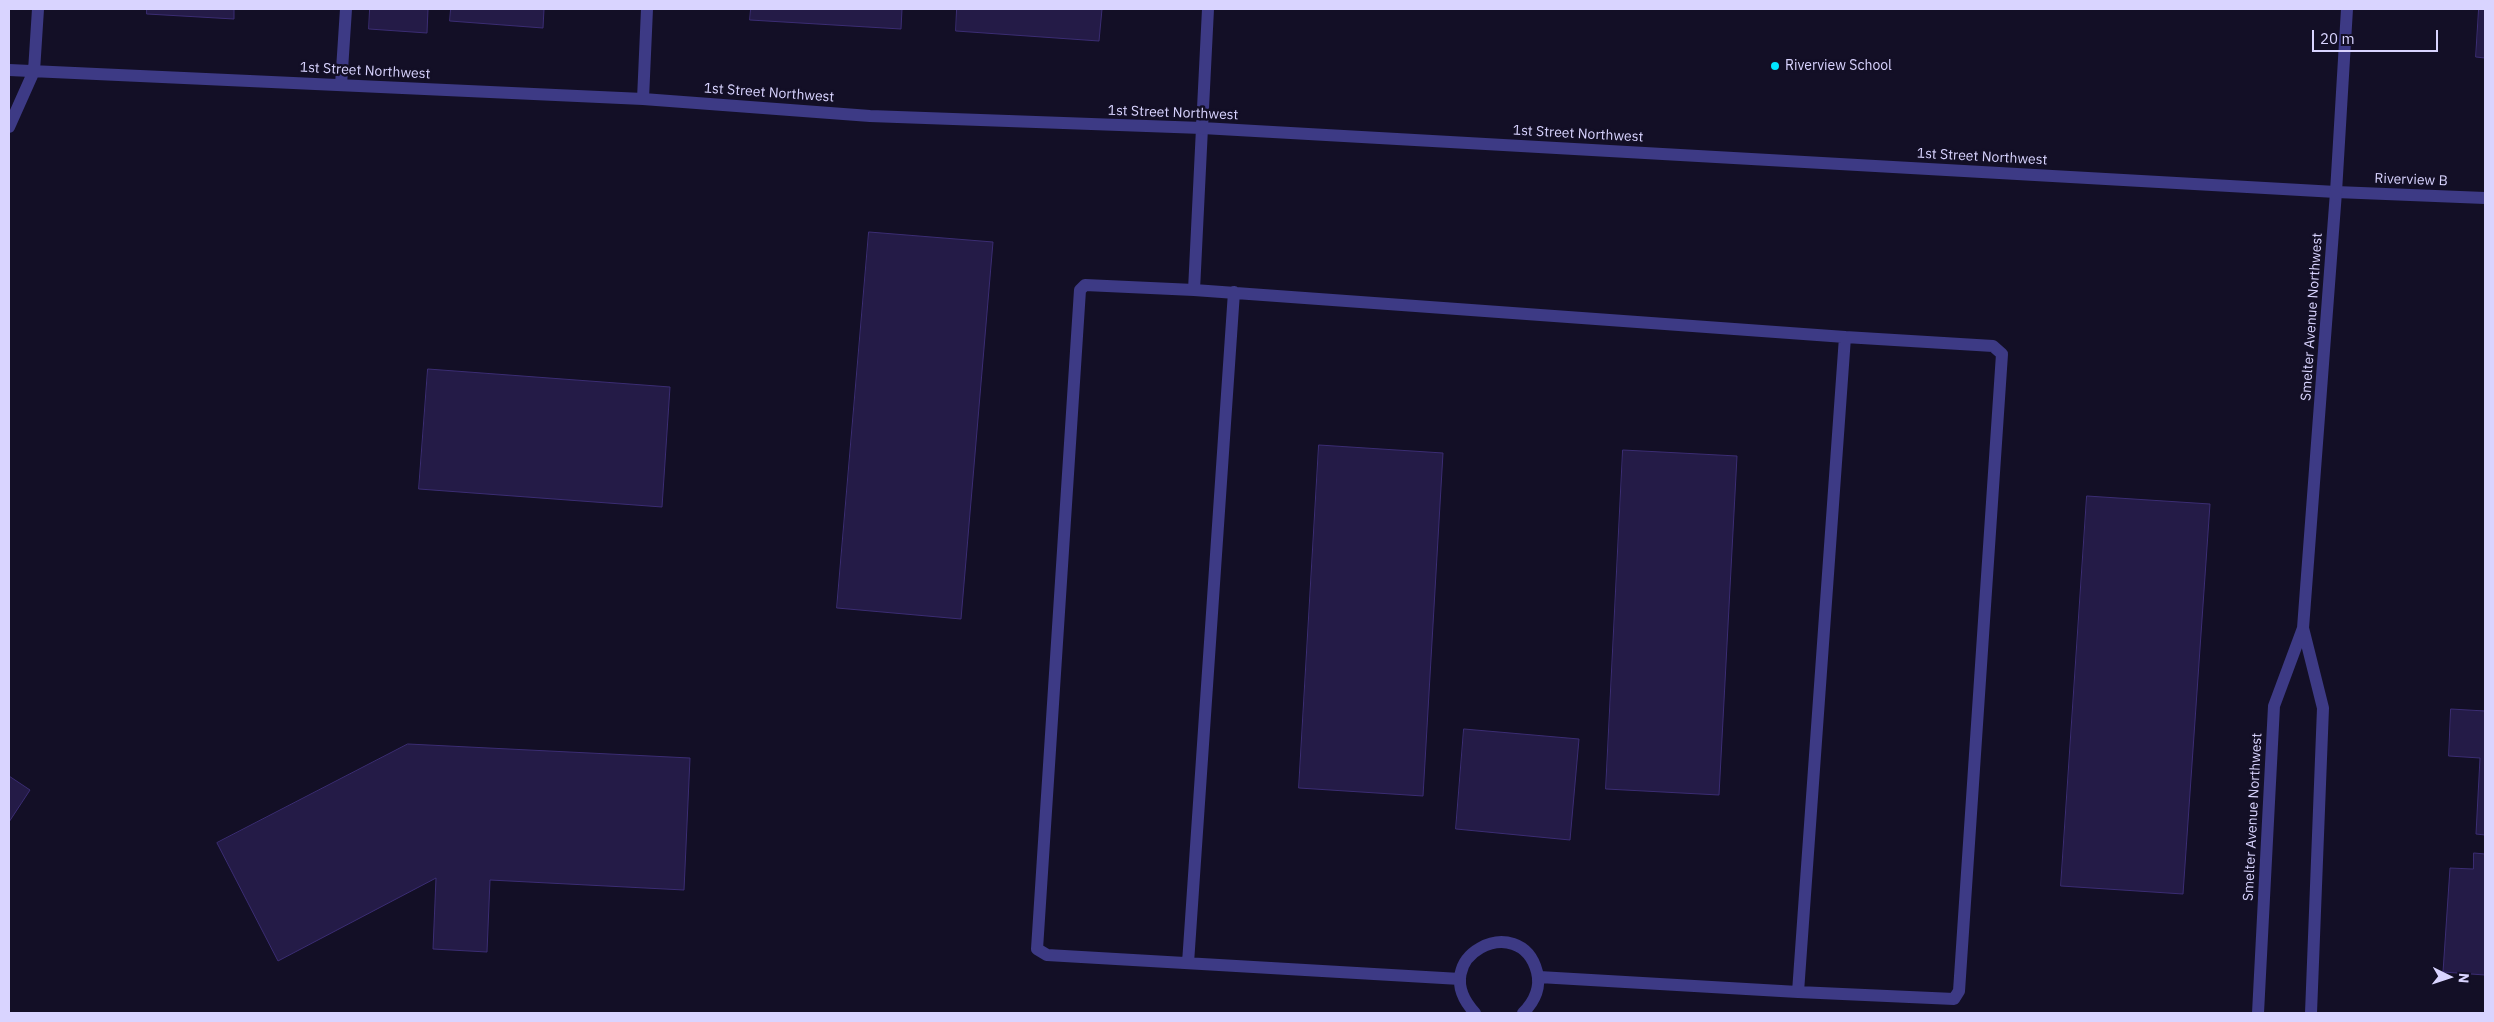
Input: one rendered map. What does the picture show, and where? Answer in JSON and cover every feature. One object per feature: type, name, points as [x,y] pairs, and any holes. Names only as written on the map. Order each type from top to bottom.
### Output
[{"type":"street","points":[[9,128],[34,71],[38,9]]},
{"type":"street","points":[[341,85],[346,9]]},
{"type":"street","points":[[643,99],[647,9]]},
{"type":"street","points":[[1194,290],[1208,9]]},
{"type":"street","name":"Smelter Avenue Northwest","points":[[2258,1013],[2274,706],[2303,628],[2336,192],[2347,9]]},
{"type":"street","name":"1st Street Northwest","points":[[9,70],[643,99],[870,116],[1202,128],[2336,192]]},
{"type":"street","name":"Riverview B","points":[[2336,192],[2485,198]]},
{"type":"street","points":[[1460,979],[1047,955],[1037,948],[1080,290],[1085,285],[1234,292],[1845,337],[1993,346],[2002,354],[1959,991],[1954,999],[1538,977]]},
{"type":"street","points":[[1188,963],[1234,292]]},
{"type":"street","points":[[1798,992],[1845,337]]},
{"type":"street","name":"Smelter Avenue Northwest","points":[[2303,628],[2324,708],[2311,1013]]},
{"type":"street","points":[[1475,1013],[1466,1004],[1461,992],[1460,979],[1463,966],[1470,955],[1480,947],[1492,942],[1505,942],[1518,946],[1528,954],[1535,965],[1538,977],[1538,991],[1532,1003],[1523,1013]]},
{"type":"building","points":[[147,9],[234,9],[234,19],[147,14]]},
{"type":"building","points":[[370,9],[428,9],[427,33],[369,29]]},
{"type":"building","points":[[451,9],[544,9],[543,28],[450,21]]},
{"type":"building","points":[[751,9],[902,9],[901,29],[750,20]]},
{"type":"building","points":[[957,9],[1102,9],[1099,41],[956,31]]},
{"type":"building","points":[[2479,9],[2485,9],[2485,58],[2476,57]]},
{"type":"building","points":[[869,232],[993,242],[961,619],[837,608]]},
{"type":"building","points":[[428,369],[670,387],[662,507],[419,489]]},
{"type":"building","points":[[1319,445],[1443,453],[1423,796],[1299,788]]},
{"type":"building","points":[[1623,450],[1737,456],[1719,795],[1606,789]]},
{"type":"building","points":[[2087,496],[2210,504],[2183,894],[2061,886]]},
{"type":"building","points":[[2451,709],[2485,711],[2485,835],[2476,834],[2480,758],[2449,756]]},
{"type":"building","points":[[1464,729],[1579,739],[1570,840],[1456,829]]},
{"type":"building","points":[[408,744],[690,758],[684,890],[490,880],[487,952],[433,949],[436,878],[278,961],[217,843]]},
{"type":"building","points":[[9,776],[30,790],[9,822]]},
{"type":"building","points":[[2474,853],[2485,854],[2485,975],[2443,972],[2450,868],[2473,869]]},
{"type":"place","name":"Riverview School","points":[[1775,66]]}]
